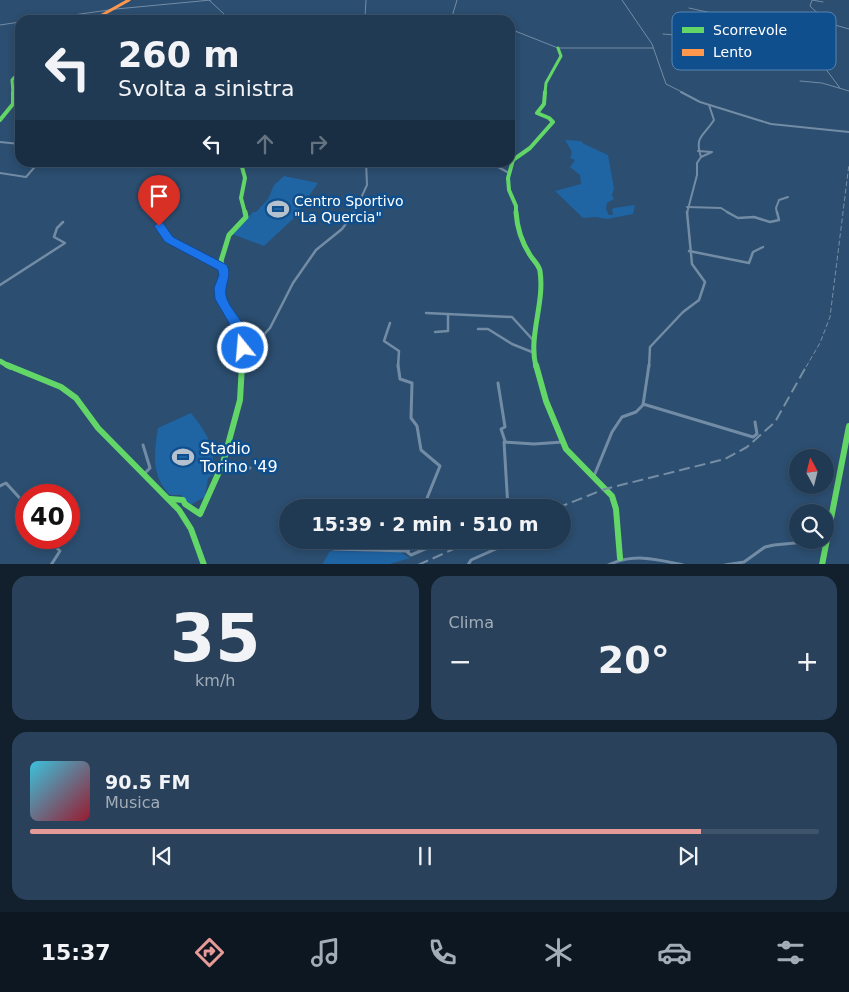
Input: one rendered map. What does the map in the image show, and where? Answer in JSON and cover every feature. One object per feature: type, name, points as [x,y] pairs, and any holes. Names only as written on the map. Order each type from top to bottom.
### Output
[{"type":"street","points":[[102,15],[129,0]]},
{"type":"street","points":[[73,15],[112,9],[210,0],[224,15]]},
{"type":"street","points":[[365,15],[366,0]]},
{"type":"street","points":[[452,15],[457,0]]},
{"type":"street","points":[[622,0],[653,48],[666,84],[709,105],[772,124],[849,132]]},
{"type":"street","points":[[816,12],[810,6],[812,0],[823,2]]},
{"type":"street","points":[[689,8],[707,12]]},
{"type":"street","points":[[0,25],[15,23]]},
{"type":"street","points":[[836,26],[849,29]]},
{"type":"street","points":[[515,31],[558,48],[653,48]]},
{"type":"street","points":[[664,34],[672,35]]},
{"type":"street","points":[[515,160],[530,148],[553,122],[549,118],[537,113],[544,104],[546,83],[561,56],[558,48]]},
{"type":"street","points":[[826,70],[840,88]]},
{"type":"street","points":[[0,120],[12,104],[12,83],[15,78]]},
{"type":"street","points":[[800,81],[822,83],[849,91]]},
{"type":"street","points":[[701,157],[697,144],[701,134],[711,127],[714,120],[709,105]]},
{"type":"street","points":[[0,142],[15,144]]},
{"type":"street","points":[[594,476],[612,432],[622,417],[636,412],[643,404],[648,376],[650,347],[676,318],[698,300],[704,286],[705,282],[702,276],[694,269],[689,251],[686,208],[697,175],[697,163],[701,157],[712,152],[698,151]]},
{"type":"street","points":[[0,174],[26,177],[35,167]]},
{"type":"street","points":[[170,499],[183,500],[185,504],[200,514],[223,463],[240,400],[241,332],[221,299],[220,288],[225,275],[221,259],[229,235],[246,217],[241,198],[245,180],[242,167]]},
{"type":"street","points":[[242,354],[270,328],[293,283],[316,250],[342,229],[358,208],[367,185],[366,167]]},
{"type":"street","points":[[499,167],[510,173]]},
{"type":"street","points":[[512,167],[509,190],[516,206],[517,229],[529,254],[540,269],[540,305],[533,353]]},
{"type":"street","points":[[686,208],[721,208],[738,218],[754,217],[770,222],[779,220],[776,208],[779,200],[788,197]]},
{"type":"street","points":[[0,285],[65,242],[54,237],[57,228],[63,222]]},
{"type":"street","points":[[159,226],[169,239],[222,266]]},
{"type":"street","points":[[689,251],[749,263],[753,252],[762,247]]},
{"type":"street","points":[[426,313],[512,317],[533,340],[533,353],[540,384],[566,450],[612,496],[616,509],[620,558]]},
{"type":"street","points":[[435,332],[448,331],[448,314]]},
{"type":"street","points":[[390,323],[384,341],[399,351],[400,379],[412,383],[410,418],[417,426],[421,450],[440,466],[427,499]]},
{"type":"street","points":[[478,329],[488,329],[512,344],[533,353]]},
{"type":"street","points":[[0,361],[15,370],[68,391],[76,398],[98,428],[140,468],[179,510],[191,529],[204,564]]},
{"type":"street","points":[[498,383],[504,418],[504,427],[501,429],[504,441],[507,499]]},
{"type":"street","points":[[643,404],[753,437],[756,434],[755,422]]},
{"type":"street","points":[[834,504],[849,426]]},
{"type":"street","points":[[504,441],[534,444],[563,442]]},
{"type":"street","points":[[143,445],[150,468],[145,474]]},
{"type":"street","points":[[223,463],[250,468]]},
{"type":"street","points":[[0,486],[6,483],[15,493]]},
{"type":"street","points":[[725,564],[744,562],[765,547],[789,544]]},
{"type":"street","points":[[51,564],[60,551],[58,549]]},
{"type":"street","points":[[334,549],[400,550],[411,555],[426,549]]},
{"type":"street","points":[[468,564],[470,560],[495,549]]},
{"type":"street","points":[[822,564],[825,549]]},
{"type":"street","points":[[608,564],[620,558],[633,555],[683,564]]},
{"type":"shaded area","points":[[565,140],[581,141],[608,155],[614,199],[607,203],[606,209],[609,215],[613,215],[612,209],[614,208],[635,205],[633,214],[607,219],[596,217],[583,218],[555,191],[581,184],[580,175],[570,167],[575,160],[570,158],[572,152]]},
{"type":"shaded area","name":"Centro Sportivo \"La Quercia\"","points":[[284,176],[318,183],[293,219],[264,246],[232,234],[268,199],[274,185]]},
{"type":"shaded area","name":"Stadio Torino '49","points":[[191,413],[209,440],[213,453],[213,475],[208,478],[205,497],[190,505],[181,495],[170,495],[164,488],[157,472],[155,456],[158,428]]},
{"type":"shaded area","points":[[330,551],[400,552],[410,558],[390,564],[323,564]]},
{"type":"railway","points":[[806,367],[820,343],[830,317],[849,164]]},
{"type":"railway","points":[[571,502],[605,489],[725,459],[747,447],[775,422],[807,365]]},
{"type":"railway","points":[[420,564],[454,549]]},
{"type":"traffic: fast","points":[[515,159],[530,148],[553,122],[549,118],[537,113],[544,104],[546,83],[561,56],[558,48]]},
{"type":"traffic: fast","points":[[0,120],[13,104],[12,80],[15,77]]},
{"type":"traffic: fast","points":[[170,499],[183,500],[185,504],[200,514],[223,463],[240,400],[243,343],[241,332],[221,299],[220,288],[225,275],[221,261],[229,235],[246,217],[241,198],[245,178],[242,167]]},
{"type":"traffic: fast","points":[[511,167],[508,178],[509,190],[516,206],[517,229],[529,254],[540,269],[540,305],[533,355],[546,401],[566,449],[612,496],[616,509],[620,558]]},
{"type":"traffic: fast","points":[[0,361],[15,370],[61,387],[76,398],[98,428],[179,510],[191,529],[204,564]]},
{"type":"traffic: fast","points":[[822,564],[849,426]]},
{"type":"traffic: slow","points":[[102,15],[129,0]]},
{"type":"place","name":"Centro Sportivo \"La Quercia\"","points":[[278,209]]},
{"type":"place","name":"Stadio Torino '49","points":[[183,457]]},
{"type":"route","points":[[159,226],[169,239],[222,266],[225,275],[220,288],[220,296],[241,332],[243,348]]}]
